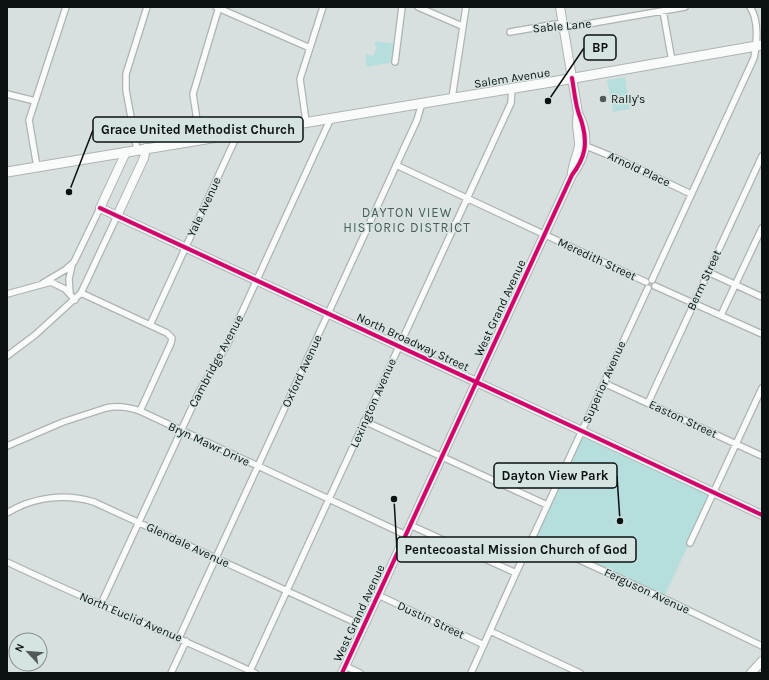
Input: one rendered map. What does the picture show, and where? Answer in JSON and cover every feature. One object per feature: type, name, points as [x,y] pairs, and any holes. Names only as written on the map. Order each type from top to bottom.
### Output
[{"type":"main road","name":"Salem Avenue","points":[[7,172],[759,46]]},
{"type":"street","points":[[37,167],[29,120],[66,7]]},
{"type":"street","points":[[142,163],[137,150],[126,90],[126,74],[147,7]]},
{"type":"street","points":[[200,140],[193,101],[194,89],[218,7],[310,48]]},
{"type":"street","points":[[306,121],[300,79],[323,7]]},
{"type":"street","points":[[395,62],[402,7]]},
{"type":"street","points":[[418,7],[462,26]]},
{"type":"street","points":[[452,98],[466,7]]},
{"type":"street","name":"West Grand Avenue","points":[[560,7],[562,26],[578,113],[582,121],[586,146],[579,166],[572,175]]},
{"type":"street","name":"Sable Lane","points":[[510,32],[556,24],[570,27],[685,7]]},
{"type":"street","points":[[652,280],[759,46],[753,10],[750,7]]},
{"type":"street","points":[[663,11],[672,61]]},
{"type":"street","name":"Lexington Avenue","points":[[252,672],[398,346],[511,103],[512,88]]},
{"type":"street","points":[[7,94],[35,101]]},
{"type":"street","name":"Oxford Avenue","points":[[179,638],[418,120],[422,103]]},
{"type":"street","name":"West Grand Avenue","points":[[344,670],[441,456],[572,175],[579,145],[576,120],[578,113]]},
{"type":"street","name":"Cambridge Avenue","points":[[101,604],[205,381],[227,345],[331,118]]},
{"type":"street","name":"Yale Avenue","points":[[150,325],[238,133]]},
{"type":"street","name":"Arnold Place","points":[[586,146],[618,159],[691,194]]},
{"type":"street","points":[[7,356],[35,335],[81,293],[142,163],[146,148]]},
{"type":"street","points":[[70,294],[69,279],[72,264],[126,152]]},
{"type":"street","points":[[107,155],[114,161],[118,169]]},
{"type":"street","name":"Berm Street","points":[[648,403],[762,156]]},
{"type":"street","name":"Meredith Street","points":[[396,166],[646,282]]},
{"type":"street","name":"North Broadway Street","points":[[100,208],[762,515]]},
{"type":"street","points":[[721,315],[762,228]]},
{"type":"street","points":[[754,243],[762,246]]},
{"type":"street","points":[[7,294],[43,283],[72,264]]},
{"type":"street","points":[[708,272],[762,297]]},
{"type":"street","points":[[652,280],[648,279],[646,282],[645,285],[648,288],[652,288],[654,286],[762,334]]},
{"type":"street","points":[[652,280],[655,283],[654,286]]},
{"type":"street","points":[[43,283],[51,282],[59,285],[75,300]]},
{"type":"street","name":"Superior Avenue","points":[[471,673],[648,288]]},
{"type":"street","points":[[81,293],[169,334],[172,338],[172,342],[140,411]]},
{"type":"street","name":"Easton Street","points":[[604,383],[762,456]]},
{"type":"street","points":[[690,543],[762,388]]},
{"type":"street","name":"Bryn Mawr Drive","points":[[7,446],[63,422],[106,408],[120,406],[140,411],[406,535]]},
{"type":"street","points":[[364,421],[547,505]]},
{"type":"street","name":"Glendale Avenue","points":[[7,514],[26,504],[43,499],[62,497],[74,498],[99,504],[363,626]]},
{"type":"street","points":[[410,524],[516,573]]},
{"type":"street","name":"Ferguson Avenue","points":[[532,538],[669,601],[762,646]]},
{"type":"street","name":"North Euclid Avenue","points":[[7,562],[59,587],[186,641],[252,672]]},
{"type":"street","name":"Dustin Street","points":[[378,595],[484,645]]},
{"type":"street","points":[[490,631],[580,673]]},
{"type":"street","points":[[171,673],[186,641]]},
{"type":"street","points":[[755,672],[762,661]]},
{"type":"street","points":[[344,670],[360,673]]},
{"type":"shaded area","points":[[376,41],[397,44],[395,62],[366,67],[366,54],[373,56],[377,47],[374,45]]},
{"type":"shaded area","points":[[625,77],[630,109],[613,112],[607,80]]},
{"type":"shaded area","points":[[582,431],[713,493],[663,599],[532,538]]},
{"type":"cycle path","points":[[342,673],[572,175],[580,163],[584,150],[585,138],[576,103],[572,78]]},
{"type":"cycle path","points":[[100,208],[762,515]]},
{"type":"place","name":"Rally's","points":[[603,99]]},
{"type":"place","name":"BP","points":[[548,101]]},
{"type":"place","name":"Grace United Methodist Church","points":[[69,192]]},
{"type":"place","name":"Pentecoastal Mission Church of God","points":[[394,499]]},
{"type":"place","name":"Dayton View Park","points":[[620,521]]},
{"type":"district","name":"DAYTON VIEW HISTORIC DISTRICT","points":[[407,220]]}]
